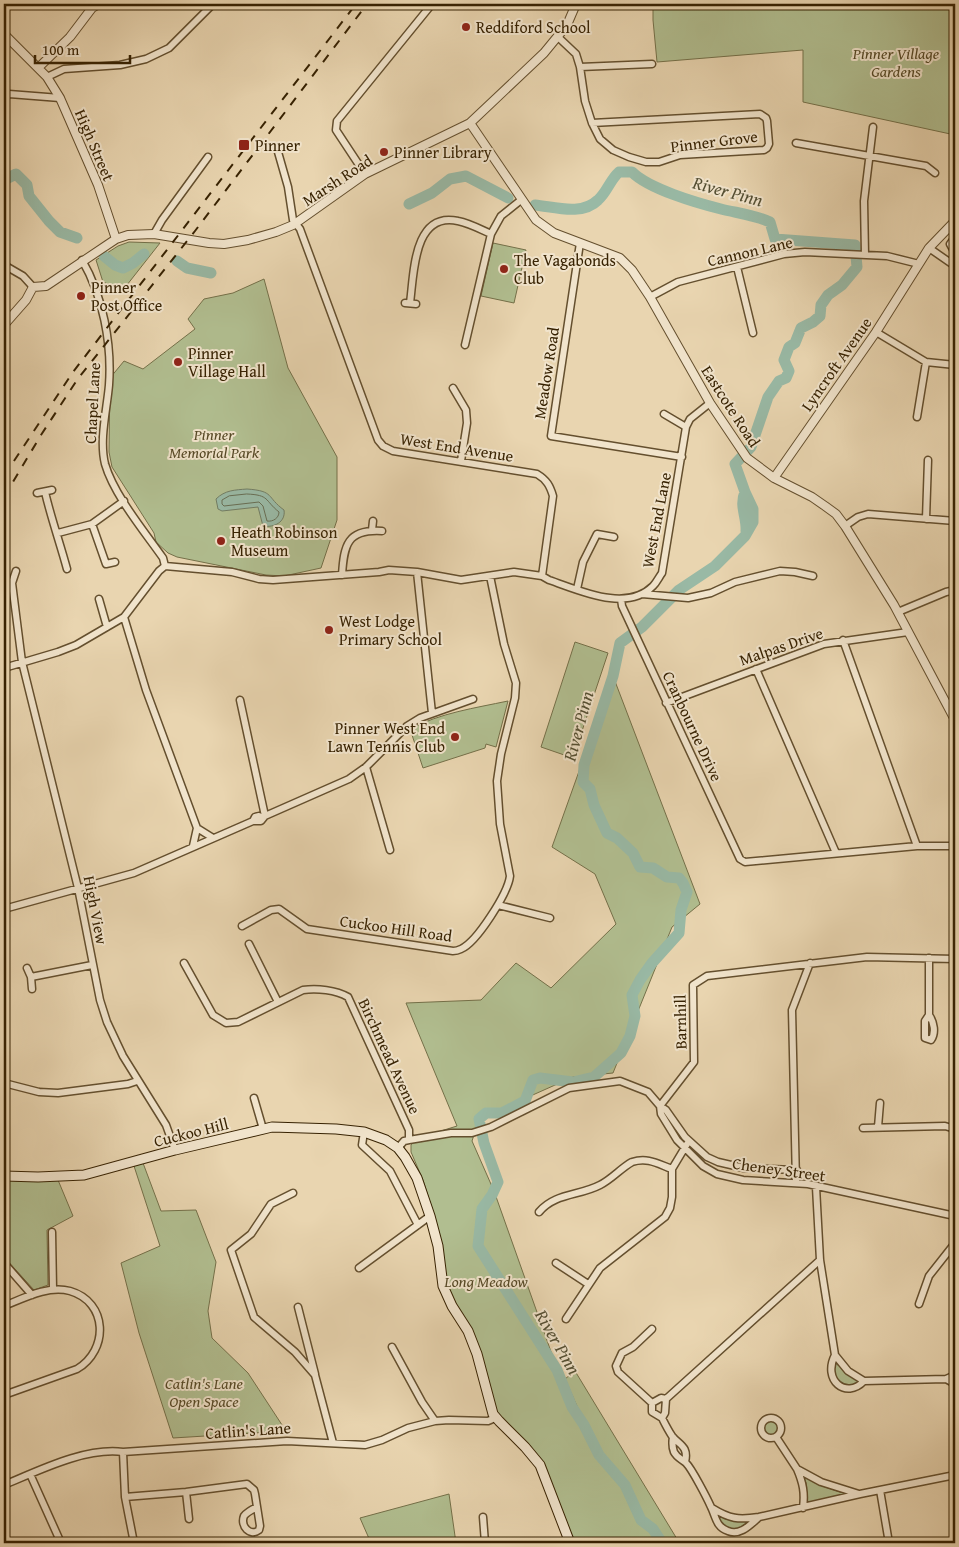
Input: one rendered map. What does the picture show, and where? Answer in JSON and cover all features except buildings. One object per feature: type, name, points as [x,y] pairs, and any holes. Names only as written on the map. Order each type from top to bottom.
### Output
[{"type":"main road","name":"Cuckoo Hill","points":[[4,1176],[84,1175],[175,1150],[272,1127],[327,1128],[364,1132],[386,1140],[398,1148]]},
{"type":"main road","points":[[398,1148],[417,1178],[438,1246],[443,1286],[452,1306],[468,1331],[477,1354],[491,1409],[495,1418],[525,1447],[540,1465],[570,1543]]},
{"type":"street","points":[[38,68],[70,37],[92,8],[99,4]]},
{"type":"street","points":[[47,77],[64,69],[111,66],[146,59],[169,48],[213,4]]},
{"type":"street","points":[[365,174],[336,130],[337,121],[432,4]]},
{"type":"street","name":"Marsh Road","points":[[116,239],[128,235],[154,234],[224,244],[248,240],[295,224],[365,174],[470,123],[544,53],[566,25],[576,4]]},
{"type":"street","name":"High Street","points":[[4,34],[47,77],[60,98],[98,185],[116,239]]},
{"type":"street","name":"Pinner Grove","points":[[558,37],[576,54],[580,67],[585,102],[592,123],[600,138],[613,150],[646,162],[659,162],[680,155],[764,150],[769,144],[767,121],[760,114],[592,123]]},
{"type":"street","points":[[580,67],[652,64]]},
{"type":"street","points":[[4,95],[60,98]]},
{"type":"street","name":"Eastcote Road","points":[[470,123],[536,220],[554,233],[620,258],[632,270],[650,297],[710,403],[748,458],[774,478],[812,497],[836,514],[898,612],[955,720]]},
{"type":"street","points":[[862,255],[864,201],[873,127]]},
{"type":"street","points":[[796,144],[926,166],[935,173]]},
{"type":"street","name":"West End Avenue","points":[[278,152],[288,187],[293,220],[300,229],[378,440],[383,446],[393,451],[537,474],[544,478],[550,485],[554,496],[542,576]]},
{"type":"street","points":[[154,234],[208,157]]},
{"type":"street","points":[[465,345],[491,234],[501,216],[521,200]]},
{"type":"street","points":[[410,303],[419,245],[422,236],[430,226],[444,220],[458,220],[491,234]]},
{"type":"street","name":"Lyncroft Avenue","points":[[774,478],[876,332],[929,248],[955,221]]},
{"type":"street","points":[[955,237],[950,244],[955,253]]},
{"type":"street","points":[[33,287],[46,286],[82,260],[116,239]]},
{"type":"street","name":"Meadow Road","points":[[580,243],[551,436],[682,457]]},
{"type":"street","points":[[929,248],[955,266]]},
{"type":"street","name":"Cannon Lane","points":[[650,297],[678,282],[784,254],[805,252],[887,256],[919,264]]},
{"type":"street","name":"Chapel Lane","points":[[82,260],[94,283],[103,314],[108,348],[109,384],[104,421],[105,464],[114,486],[163,558],[164,566]]},
{"type":"street","points":[[4,265],[23,276],[33,287]]},
{"type":"street","points":[[737,267],[753,333]]},
{"type":"street","points":[[4,325],[26,300],[33,287]]},
{"type":"street","points":[[876,332],[926,362],[955,365]]},
{"type":"street","points":[[917,417],[926,362]]},
{"type":"street","points":[[453,388],[466,410],[467,423],[461,461]]},
{"type":"street","points":[[664,414],[686,426],[690,419],[710,403]]},
{"type":"street","name":"West End Lane","points":[[642,594],[653,586],[662,573],[686,426]]},
{"type":"street","points":[[926,519],[928,460]]},
{"type":"street","points":[[37,493],[52,490]]},
{"type":"street","points":[[44,492],[52,523],[58,533],[67,569]]},
{"type":"street","points":[[58,533],[92,524],[124,501]]},
{"type":"street","points":[[845,526],[858,517],[868,514],[955,521]]},
{"type":"street","points":[[372,521],[372,530]]},
{"type":"street","points":[[92,524],[106,564],[115,562]]},
{"type":"street","points":[[342,575],[347,543],[360,534],[372,530],[382,531]]},
{"type":"street","points":[[577,589],[583,562],[597,534],[614,537]]},
{"type":"street","points":[[4,668],[76,645],[124,617],[164,566],[232,572],[273,580],[389,570],[418,572],[460,580],[514,572],[542,576],[577,589],[621,599],[642,594],[688,598],[711,593],[735,582],[780,571],[813,576]]},
{"type":"street","name":"High View","points":[[16,571],[12,583],[22,662],[78,888],[92,965],[106,1022],[137,1081],[166,1125],[175,1150]]},
{"type":"street","points":[[418,572],[432,713]]},
{"type":"street","name":"Cuckoo Hill Road","points":[[242,926],[271,910],[279,909],[308,929],[453,951],[462,949],[478,934],[498,905],[509,884],[510,876],[500,824],[497,781],[501,754],[515,698],[516,683],[504,644],[490,576]]},
{"type":"street","points":[[898,612],[955,590]]},
{"type":"street","points":[[100,599],[107,627]]},
{"type":"street","name":"Cranbourne Drive","points":[[621,599],[622,606],[632,628],[740,859],[745,862],[836,852]]},
{"type":"street","points":[[124,617],[146,690],[197,828],[193,846]]},
{"type":"street","name":"Malpas Drive","points":[[666,702],[824,644],[908,632]]},
{"type":"street","points":[[843,640],[917,846]]},
{"type":"street","points":[[756,669],[836,852],[917,846],[955,846]]},
{"type":"street","points":[[4,909],[134,873],[253,821],[255,817],[264,817],[341,784],[366,767],[407,726],[432,713],[473,699]]},
{"type":"street","points":[[240,700],[264,817]]},
{"type":"street","points":[[366,767],[390,850]]},
{"type":"street","points":[[197,828],[213,838]]},
{"type":"street","points":[[498,905],[550,918]]},
{"type":"street","points":[[249,944],[278,1002]]},
{"type":"street","points":[[796,1182],[792,1010],[810,963],[867,957],[955,959]]},
{"type":"street","points":[[929,958],[929,1015]]},
{"type":"street","name":"Birchmead Avenue","points":[[184,963],[213,1015],[226,1023],[238,1022],[303,990],[312,989],[340,993],[348,997],[409,1130],[409,1140]]},
{"type":"street","name":"Barnhill","points":[[660,1106],[694,1062],[693,985],[707,976],[810,963]]},
{"type":"street","points":[[31,977],[92,965]]},
{"type":"street","points":[[26,968],[31,977],[32,989]]},
{"type":"street","name":"Cheney Street","points":[[398,1148],[409,1140],[451,1133],[472,1133],[491,1127],[569,1088],[620,1080],[648,1092],[666,1110],[690,1142],[707,1156],[718,1162],[744,1168],[796,1170]]},
{"type":"street","points":[[4,1083],[39,1092],[58,1092],[128,1084],[137,1081]]},
{"type":"street","points":[[254,1098],[263,1129]]},
{"type":"street","points":[[878,1127],[880,1103]]},
{"type":"street","name":"Cheney Street","points":[[660,1106],[661,1114],[677,1140],[703,1166],[717,1174],[743,1180],[796,1182],[955,1216]]},
{"type":"street","points":[[862,1128],[945,1126],[955,1129]]},
{"type":"street","points":[[364,1132],[362,1145],[390,1171],[418,1225]]},
{"type":"street","points":[[566,1319],[588,1284],[606,1262],[665,1217],[672,1197],[672,1168],[684,1147],[690,1142]]},
{"type":"street","points":[[539,1212],[544,1206],[557,1198],[598,1186],[632,1162],[638,1160],[650,1160],[672,1168]]},
{"type":"street","points":[[816,1187],[820,1260],[835,1355],[848,1371],[864,1381],[946,1379],[955,1375]]},
{"type":"street","points":[[293,1193],[271,1204],[252,1234],[231,1250],[254,1317],[295,1352],[315,1375]]},
{"type":"street","points":[[359,1268],[430,1216]]},
{"type":"street","points":[[52,1232],[53,1289]]},
{"type":"street","points":[[919,1304],[929,1276],[955,1242]]},
{"type":"street","points":[[662,1418],[665,1413],[666,1399],[820,1260]]},
{"type":"street","points":[[4,1263],[32,1295]]},
{"type":"street","points":[[556,1263],[588,1284]]},
{"type":"street","points":[[4,1306],[53,1289],[70,1291],[90,1303],[99,1323],[100,1336],[93,1356],[86,1364],[4,1395]]},
{"type":"street","points":[[298,1307],[333,1443]]},
{"type":"street","points":[[652,1329],[633,1347],[622,1353],[616,1366],[618,1372],[652,1403],[652,1412],[662,1418],[673,1437],[684,1446],[686,1462]]},
{"type":"street","points":[[392,1347],[422,1402],[435,1421]]},
{"type":"street","points":[[835,1355],[830,1366],[832,1378],[835,1382],[845,1388],[850,1388],[864,1381]]},
{"type":"street","points":[[946,1379],[955,1384]]},
{"type":"street","points":[[652,1403],[661,1398],[666,1399]]},
{"type":"street","name":"Catlin's Lane","points":[[4,1485],[84,1455],[111,1450],[123,1452],[287,1441],[365,1445],[382,1440],[408,1428],[435,1421],[488,1421],[495,1418]]},
{"type":"street","points":[[673,1437],[672,1444],[675,1454],[686,1462],[712,1508],[718,1524],[731,1532],[746,1529],[759,1517]]},
{"type":"street","points":[[776,1437],[797,1469],[803,1483],[805,1497],[803,1508]]},
{"type":"street","points":[[123,1452],[125,1497],[134,1543]]},
{"type":"street","points":[[797,1469],[821,1482],[860,1494]]},
{"type":"street","points":[[30,1474],[61,1543]]},
{"type":"street","points":[[712,1508],[727,1517],[744,1519],[759,1517],[955,1475]]},
{"type":"street","points":[[125,1497],[247,1484],[254,1490],[257,1506],[260,1526],[256,1532],[250,1532],[243,1525],[245,1514],[257,1506]]},
{"type":"street","points":[[880,1490],[889,1543]]},
{"type":"street","points":[[186,1492],[188,1519]]},
{"type":"street","points":[[483,1517],[485,1543]]},
{"type":"green space","name":"Pinner Village Gardens","points":[[653,4],[947,4],[955,26],[955,135],[803,102],[803,50],[657,62]]},
{"type":"green space","points":[[129,242],[160,243],[123,290],[103,282],[96,260],[118,246]]},
{"type":"green space","name":"The Vagabonds Club","points":[[493,243],[526,250],[514,303],[481,296]]},
{"type":"green space","name":"Pinner Memorial Park","points":[[264,279],[288,368],[337,457],[337,520],[321,568],[284,576],[266,575],[177,557],[168,553],[156,542],[154,533],[112,467],[109,452],[110,378],[124,361],[143,369],[195,329],[188,319],[204,299],[233,293]]},
{"type":"green space","points":[[575,642],[608,653],[573,758],[541,747]]},
{"type":"green space","name":"Long Meadow","points":[[613,676],[700,904],[672,927],[613,1073],[573,1077],[479,1119],[472,1141],[494,1191],[560,1377],[580,1413],[565,1379],[575,1371],[677,1539],[677,1543],[664,1543],[664,1538],[649,1523],[662,1543],[574,1543],[540,1458],[528,1443],[499,1415],[493,1406],[468,1326],[449,1292],[435,1218],[423,1180],[411,1152],[411,1145],[415,1139],[457,1126],[406,1003],[481,1000],[516,963],[551,988],[616,924],[595,874],[552,847]],"holes":[[[604,1457],[628,1485],[641,1513],[615,1478]]]},
{"type":"green space","name":"Pinner West End Lawn Tennis Club","points":[[508,701],[496,747],[486,744],[485,748],[423,768],[410,729],[445,715]]},
{"type":"green space","name":"Catlin's Lane Open Space","points":[[143,1163],[161,1211],[196,1210],[216,1262],[208,1311],[212,1338],[248,1373],[286,1431],[173,1438],[139,1333],[121,1263],[160,1246],[134,1166]]},
{"type":"green space","points":[[4,1179],[58,1180],[73,1216],[47,1230],[48,1285],[34,1290],[4,1257]]},
{"type":"green space","points":[[835,1363],[858,1380],[856,1384],[846,1386],[833,1376]]},
{"type":"green space","points":[[768,1421],[774,1421],[778,1428],[774,1435],[768,1435],[764,1431],[764,1425]]},
{"type":"green space","points":[[803,1475],[819,1485],[845,1495],[807,1503],[806,1483]]},
{"type":"green space","points":[[449,1494],[456,1543],[371,1543],[360,1518]]},
{"type":"green space","points":[[715,1513],[725,1519],[749,1522],[740,1529],[732,1531],[722,1525]]},
{"type":"water","points":[[247,489],[262,491],[269,495],[284,510],[281,521],[275,525],[263,526],[258,507],[222,511],[218,509],[216,499],[219,496],[230,491]]},
{"type":"waterway","name":"River Pinn","points":[[535,205],[568,209],[584,208],[592,205],[601,197],[619,172],[632,172],[650,184],[674,195],[770,222],[775,239],[855,245],[857,267],[842,285],[828,295],[821,305],[820,316],[801,328],[795,343],[789,347],[784,360],[789,371],[786,378],[779,381],[768,397],[751,447],[735,464],[753,509],[753,522],[745,536],[715,566],[679,590],[642,627],[620,643],[613,676],[584,765],[583,782],[590,789],[594,805],[607,833],[617,838],[633,853],[640,867],[653,868],[667,877],[679,878],[683,883],[687,892],[681,910],[679,933],[652,963],[632,995],[635,1016],[630,1036],[621,1053],[594,1077],[573,1082],[540,1078],[533,1080],[525,1101],[502,1113],[486,1113],[479,1119],[484,1143],[498,1182],[482,1209],[478,1246],[557,1370],[572,1407],[584,1425],[599,1455],[625,1485],[641,1520],[653,1529],[662,1543]]},
{"type":"waterway","name":"River Pinn","points":[[4,180],[16,174],[27,185],[29,196],[49,221],[60,232],[77,238]]},
{"type":"waterway","name":"River Pinn","points":[[409,204],[432,193],[450,179],[466,176],[508,198]]},
{"type":"waterway","name":"River Pinn","points":[[104,256],[115,265],[123,268],[144,254]]},
{"type":"waterway","name":"River Pinn","points":[[177,261],[187,268],[211,273]]},
{"type":"waterway","points":[[745,492],[743,507],[746,531]]},
{"type":"railway","points":[[4,476],[73,372],[356,4]]},
{"type":"railway","points":[[4,497],[77,380],[195,231],[367,4]]},
{"type":"place","name":"Reddiford School","points":[[466,27]]},
{"type":"place","name":"Pinner","points":[[244,145]]},
{"type":"place","name":"Pinner Library","points":[[384,152]]},
{"type":"place","name":"The Vagabonds Club","points":[[504,269]]},
{"type":"place","name":"Pinner Post Office","points":[[81,296]]},
{"type":"place","name":"Pinner Village Hall","points":[[178,362]]},
{"type":"place","name":"Heath Robinson Museum","points":[[221,541]]},
{"type":"place","name":"West Lodge Primary School","points":[[329,630]]},
{"type":"place","name":"Pinner West End Lawn Tennis Club","points":[[455,737]]}]
